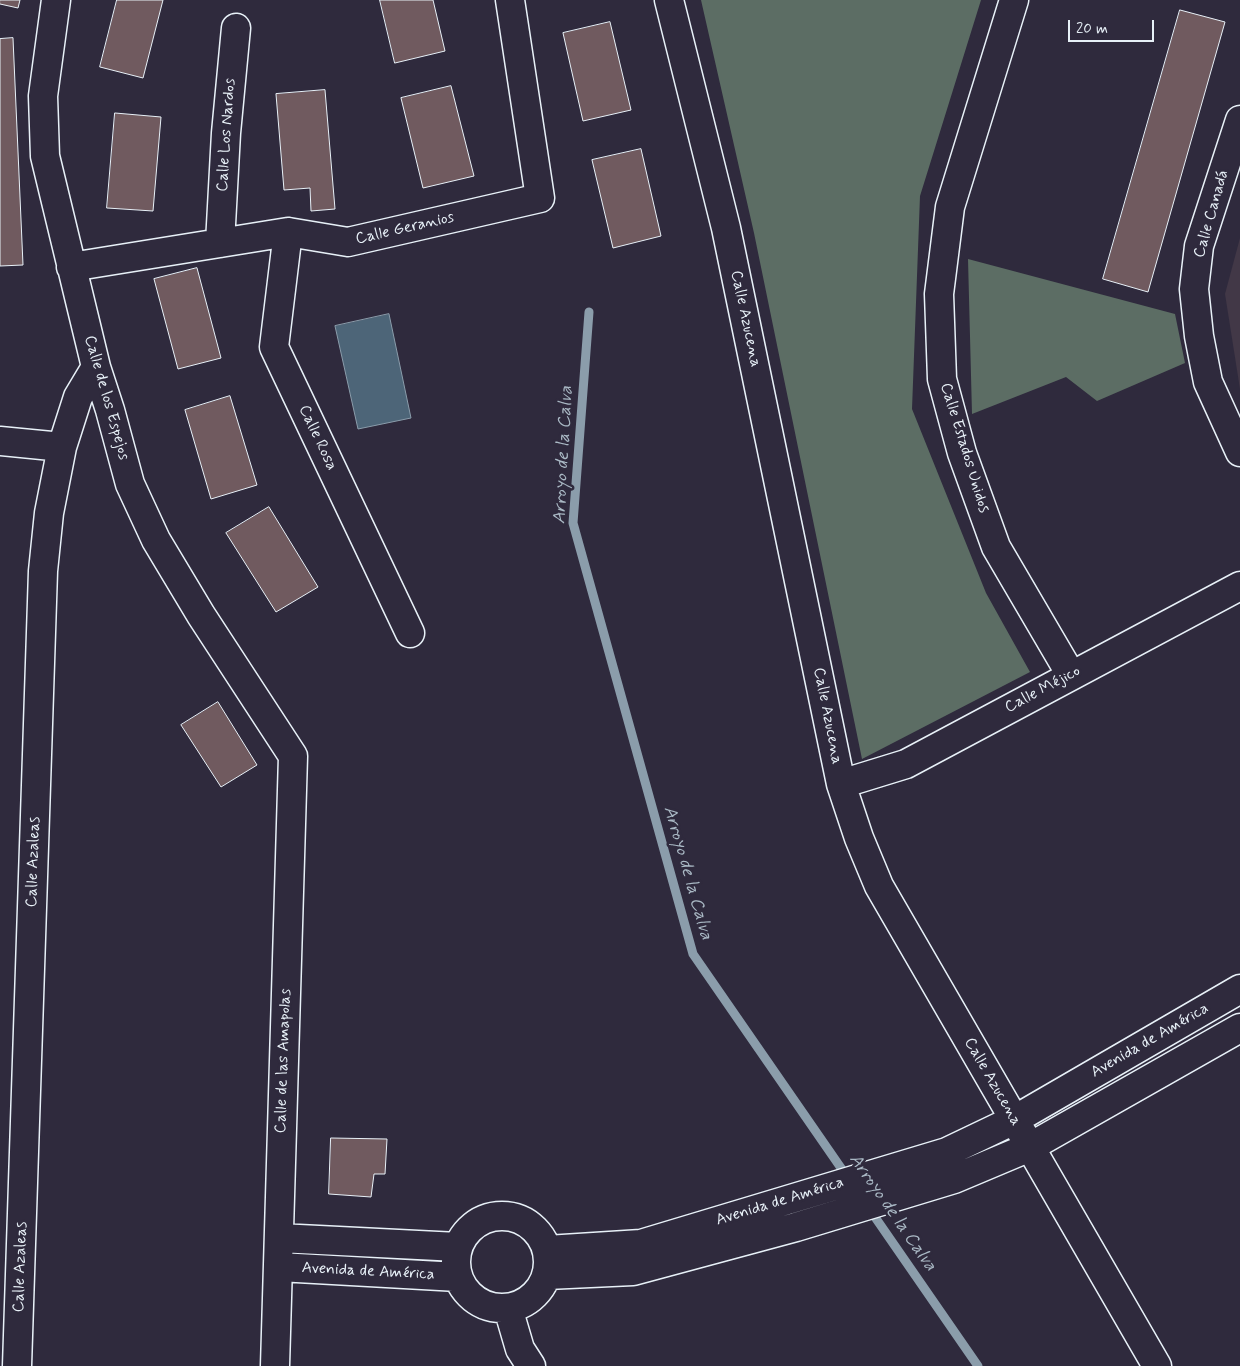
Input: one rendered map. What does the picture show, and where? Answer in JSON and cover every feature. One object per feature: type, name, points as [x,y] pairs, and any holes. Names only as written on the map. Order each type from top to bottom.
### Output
[{"type":"street","name":"Calle de los Espejos","points":[[56,0],[43,96],[45,156],[96,367],[130,484],[156,540],[201,615],[293,756]]},
{"type":"street","name":"Calle Geranios","points":[[71,267],[288,232],[348,242],[540,198],[510,0]]},
{"type":"street","name":"Calle Azucena","points":[[668,0],[726,228],[841,784],[859,838],[879,886],[1157,1366]]},
{"type":"street","name":"Calle Estados Unidos","points":[[1014,0],[950,207],[939,294],[942,379],[962,453],[996,547],[1071,675]]},
{"type":"street","name":"Calle Los Nardos","points":[[220,243],[226,133],[236,28]]},
{"type":"street","name":"Calle Canadá","points":[[1240,120],[1199,246],[1194,290],[1199,336],[1208,382],[1240,452]]},
{"type":"street","name":"Calle Rosa","points":[[288,232],[274,347],[410,633]]},
{"type":"street","name":"Calle Azaleas","points":[[17,1366],[43,571],[50,513],[62,447],[78,397],[96,367]]},
{"type":"street","points":[[0,441],[62,447]]},
{"type":"street","name":"Calle Méjico","points":[[841,784],[906,764],[1240,586]]},
{"type":"street","name":"Calle de las Amapolas","points":[[275,1366],[293,756]]},
{"type":"street","name":"Avenida de América","points":[[547,1262],[641,1244],[947,1152],[1014,1120],[1240,989]]},
{"type":"street","name":"Avenida de América","points":[[547,1262],[633,1271],[796,1227],[954,1179],[1030,1147],[1240,1028]]},
{"type":"street","points":[[506,1216],[520,1219],[533,1228],[543,1240],[547,1262],[541,1287],[532,1298],[521,1305],[508,1308],[492,1307],[477,1302],[466,1291],[458,1277],[456,1262],[458,1247],[466,1234],[477,1223],[491,1217],[506,1216]]},
{"type":"street","name":"Avenida de América","points":[[280,1238],[458,1247]]},
{"type":"street","name":"Avenida de América","points":[[279,1267],[458,1277]]},
{"type":"street","points":[[508,1308],[520,1349],[530,1366]]},
{"type":"shaded area","points":[[1240,238],[1240,389],[1225,294]]},
{"type":"green space","points":[[701,0],[981,0],[920,196],[912,409],[986,593],[1030,672],[862,759],[754,233]]},
{"type":"green space","points":[[968,259],[1175,314],[1185,363],[1097,401],[1066,377],[972,414]]},
{"type":"water","points":[[389,314],[411,418],[358,429],[335,326]]},
{"type":"building","points":[[0,0],[20,0],[18,8],[0,4]]},
{"type":"building","points":[[117,0],[163,0],[143,78],[100,67]]},
{"type":"building","points":[[380,0],[433,0],[445,51],[395,63]]},
{"type":"building","points":[[1180,10],[1225,22],[1148,292],[1103,279]]},
{"type":"building","points":[[610,22],[631,110],[583,121],[563,33]]},
{"type":"building","points":[[13,38],[23,265],[0,266],[0,39]]},
{"type":"building","points":[[451,86],[474,176],[423,188],[401,98]]},
{"type":"building","points":[[325,90],[335,209],[311,211],[310,188],[284,190],[276,94]]},
{"type":"building","points":[[115,113],[161,117],[153,211],[107,208]]},
{"type":"building","points":[[641,149],[661,236],[613,248],[592,160]]},
{"type":"building","points":[[197,268],[221,358],[178,369],[154,279]]},
{"type":"building","points":[[230,396],[257,485],[211,499],[185,410]]},
{"type":"building","points":[[269,507],[318,587],[276,612],[226,533]]},
{"type":"building","points":[[218,702],[257,765],[221,787],[181,725]]},
{"type":"building","points":[[331,1138],[387,1139],[385,1174],[374,1174],[371,1197],[329,1194]]},
{"type":"waterway","name":"Arroyo de la Calva","points":[[589,312],[573,523],[693,954],[978,1366]]}]
